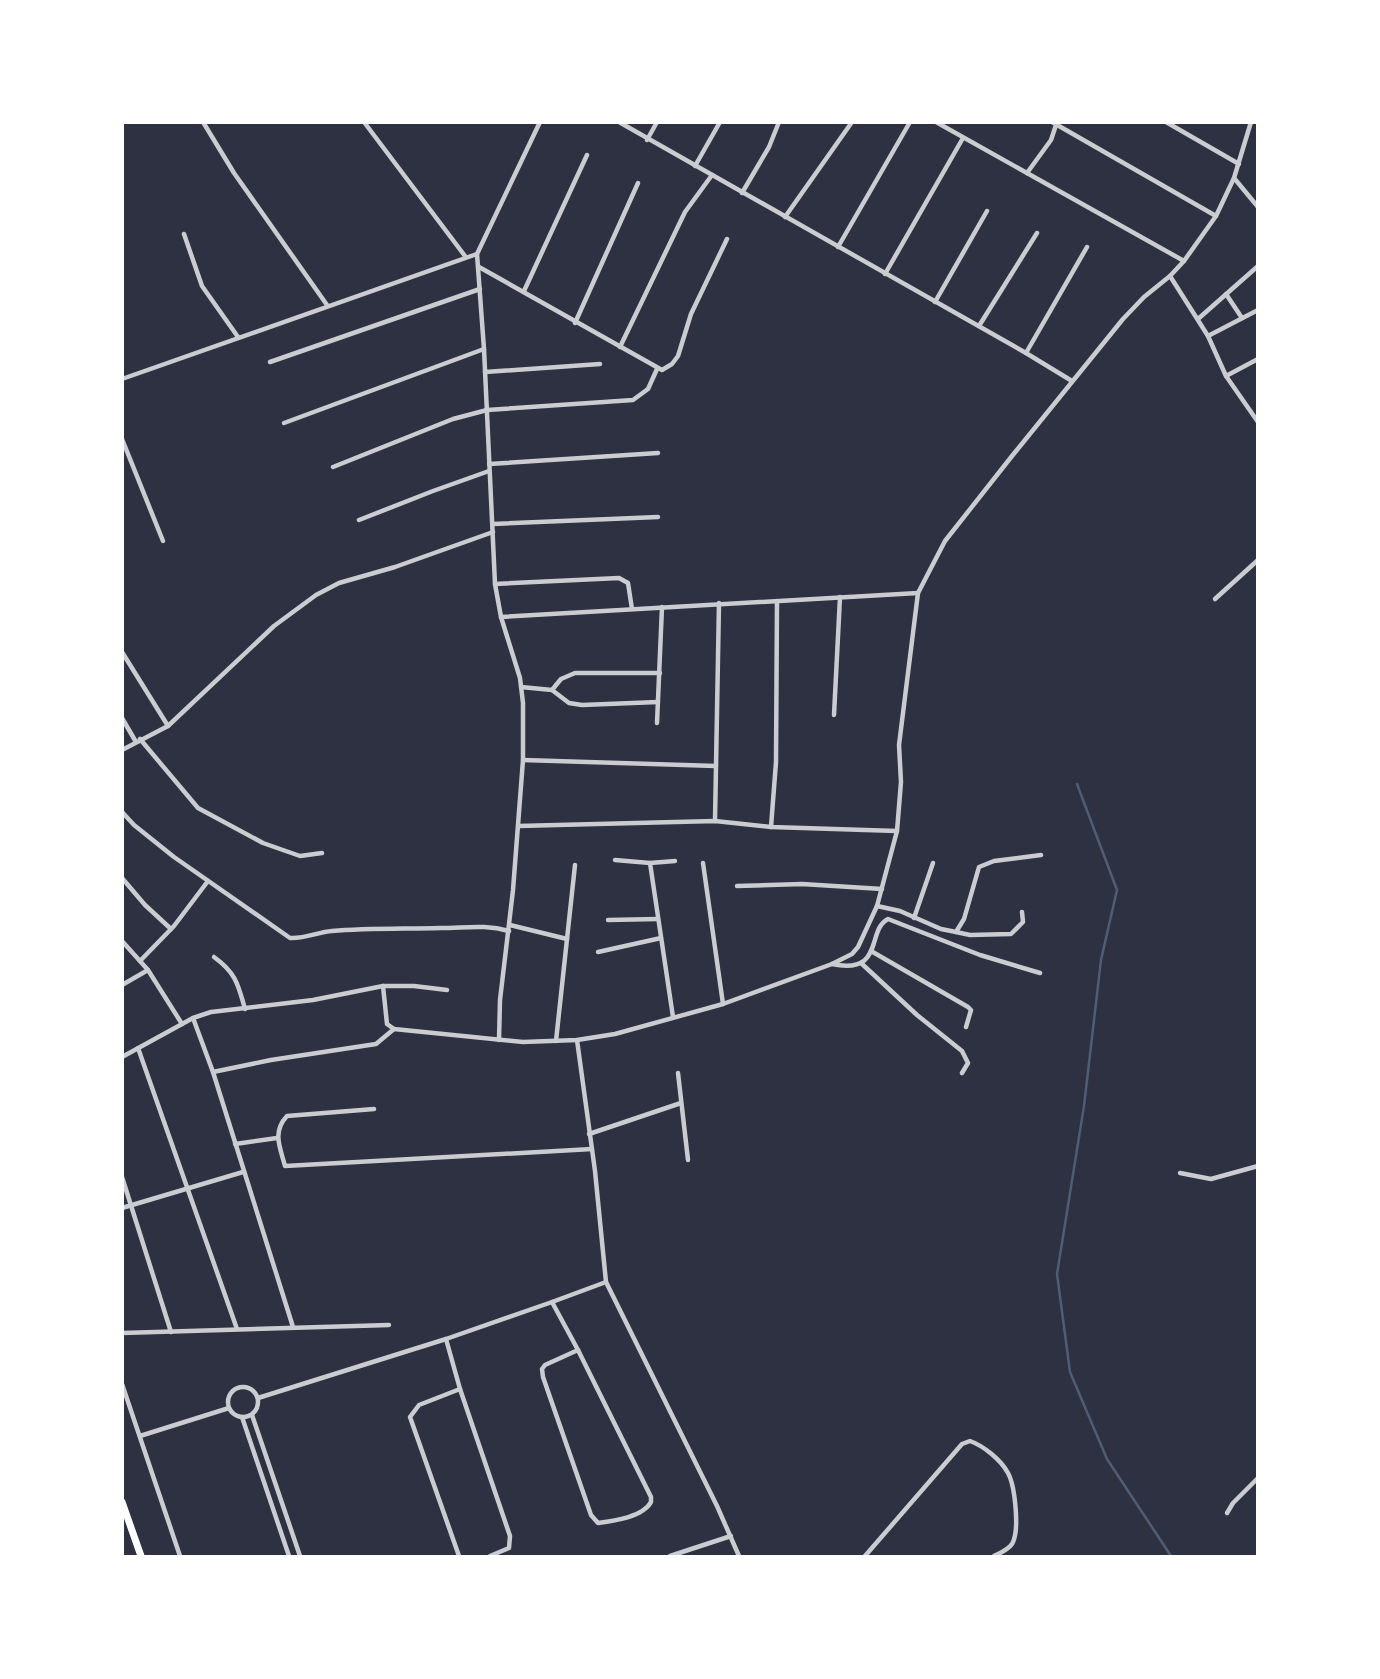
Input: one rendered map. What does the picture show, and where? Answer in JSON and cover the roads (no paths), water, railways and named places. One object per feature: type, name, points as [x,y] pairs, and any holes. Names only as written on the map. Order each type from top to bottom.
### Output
[{"type":"main road","points":[[122,1502],[141,1556]]},
{"type":"street","points":[[204,122],[234,173],[327,305]]},
{"type":"street","points":[[364,122],[466,256]]},
{"type":"street","points":[[499,1040],[500,1000],[510,928],[523,760],[521,687],[501,618],[495,584],[477,254],[540,122]]},
{"type":"street","points":[[619,122],[1072,381]]},
{"type":"street","points":[[647,140],[657,122]]},
{"type":"street","points":[[695,166],[720,122]]},
{"type":"street","points":[[742,193],[769,147],[779,122]]},
{"type":"street","points":[[785,217],[852,122]]},
{"type":"street","points":[[838,247],[910,122]]},
{"type":"street","points":[[936,122],[1184,261]]},
{"type":"street","points":[[1166,122],[1239,164]]},
{"type":"street","points":[[383,986],[387,1024],[394,1029],[499,1040],[577,1040],[638,1029],[723,1004],[852,954],[877,906],[897,831],[901,782],[899,745],[918,593],[946,541],[1072,381],[1143,297],[1184,261],[1216,216],[1234,178],[1251,122]]},
{"type":"street","points":[[1027,173],[1051,140],[1054,124],[1216,216]]},
{"type":"street","points":[[885,274],[963,138]]},
{"type":"street","points":[[524,291],[587,155]]},
{"type":"street","points":[[620,347],[685,212],[712,175]]},
{"type":"street","points":[[1234,178],[1258,206]]},
{"type":"street","points":[[575,323],[638,184]]},
{"type":"street","points":[[935,302],[987,211]]},
{"type":"street","points":[[979,326],[1037,233]]},
{"type":"street","points":[[184,234],[202,286],[238,337]]},
{"type":"street","points":[[479,267],[657,369],[667,368],[678,356],[691,314],[727,239]]},
{"type":"street","points":[[1026,353],[1087,247]]},
{"type":"street","points":[[122,379],[477,254]]},
{"type":"street","points":[[1198,319],[1258,265]]},
{"type":"street","points":[[1170,276],[1208,336],[1226,376],[1258,422]]},
{"type":"street","points":[[270,362],[480,289]]},
{"type":"street","points":[[1226,294],[1242,318]]},
{"type":"street","points":[[1208,336],[1258,310]]},
{"type":"street","points":[[284,423],[484,349]]},
{"type":"street","points":[[1226,376],[1258,359]]},
{"type":"street","points":[[485,372],[600,363]]},
{"type":"street","points":[[333,467],[453,419],[487,410],[633,400],[648,389],[657,369]]},
{"type":"street","points":[[122,439],[163,541]]},
{"type":"street","points":[[489,464],[658,453]]},
{"type":"street","points":[[359,520],[489,471]]},
{"type":"street","points":[[493,524],[658,517]]},
{"type":"street","points":[[122,750],[168,726],[260,639],[316,595],[340,583],[493,532]]},
{"type":"street","points":[[1215,599],[1258,560]]},
{"type":"street","points":[[495,584],[619,578],[628,583],[632,609]]},
{"type":"street","points":[[501,618],[918,593]]},
{"type":"street","points":[[834,715],[840,597]]},
{"type":"street","points":[[771,827],[776,762],[777,601]]},
{"type":"street","points":[[715,821],[719,603]]},
{"type":"street","points":[[657,723],[662,607]]},
{"type":"street","points":[[122,652],[168,726]]},
{"type":"street","points":[[552,690],[561,679],[575,673],[660,673]]},
{"type":"street","points":[[521,687],[552,690],[561,699],[582,705],[658,702]]},
{"type":"street","points":[[122,718],[138,741],[198,808],[275,847],[300,856],[322,853]]},
{"type":"street","points":[[523,760],[716,766]]},
{"type":"street","points":[[122,812],[144,833],[290,938],[329,931],[392,927],[481,926],[510,928],[567,939]]},
{"type":"street","points":[[518,826],[715,821],[771,827],[897,831]]},
{"type":"street","points":[[956,932],[964,919],[979,867],[994,860],[1041,855]]},
{"type":"street","points":[[615,860],[650,863],[675,861]]},
{"type":"street","points":[[650,863],[673,1017]]},
{"type":"street","points":[[703,863],[723,1004]]},
{"type":"street","points":[[914,918],[933,863]]},
{"type":"street","points":[[555,1041],[575,864]]},
{"type":"street","points":[[122,878],[145,905],[171,929]]},
{"type":"street","points":[[140,961],[171,929],[208,881]]},
{"type":"street","points":[[737,886],[802,884],[882,889]]},
{"type":"street","points":[[877,906],[970,935],[1011,934],[1023,922],[1022,912]]},
{"type":"street","points":[[608,920],[658,919]]},
{"type":"street","points":[[832,964],[850,966],[861,963],[871,951],[882,923],[888,919],[981,955],[1040,973]]},
{"type":"street","points":[[598,952],[661,938]]},
{"type":"street","points":[[122,941],[148,970],[182,1024]]},
{"type":"street","points":[[871,951],[968,1007],[971,1010],[966,1027]]},
{"type":"street","points":[[214,957],[228,968],[238,981],[245,1009]]},
{"type":"street","points":[[861,963],[917,1015],[962,1051],[968,1063],[962,1073]]},
{"type":"street","points":[[122,985],[148,970]]},
{"type":"street","points":[[122,1057],[193,1018],[211,1012],[313,1000],[383,986],[447,990]]},
{"type":"street","points":[[193,1018],[213,1072],[293,1327]]},
{"type":"street","points":[[213,1072],[376,1044],[394,1029]]},
{"type":"street","points":[[577,1040],[606,1282],[739,1556]]},
{"type":"street","points":[[138,1048],[237,1329]]},
{"type":"street","points":[[678,1073],[688,1160]]},
{"type":"street","points":[[589,1134],[681,1103]]},
{"type":"street","points":[[374,1109],[287,1116],[279,1124],[277,1138],[285,1166],[592,1149]]},
{"type":"street","points":[[234,1144],[277,1138]]},
{"type":"street","points":[[1180,1172],[1212,1179],[1258,1166]]},
{"type":"street","points":[[122,1208],[243,1172]]},
{"type":"street","points":[[122,1177],[171,1332]]},
{"type":"street","points":[[258,1398],[446,1339],[606,1282]]},
{"type":"street","points":[[552,1302],[578,1350],[651,1497],[651,1502],[644,1511],[609,1522],[598,1523],[591,1516],[543,1377],[542,1369],[545,1365],[578,1350]]},
{"type":"street","points":[[122,1333],[389,1325]]},
{"type":"street","points":[[446,1339],[460,1390],[510,1536],[509,1548],[490,1556]]},
{"type":"street","points":[[122,1384],[180,1556]]},
{"type":"street","points":[[253,1415],[242,1418],[234,1415],[229,1408],[228,1401],[238,1388],[254,1391],[258,1398],[253,1415],[300,1556]]},
{"type":"street","points":[[459,1556],[410,1417],[419,1405],[460,1390]]},
{"type":"street","points":[[140,1436],[229,1408]]},
{"type":"street","points":[[242,1418],[289,1556]]},
{"type":"street","points":[[865,1556],[962,1444],[970,1441],[997,1459],[1008,1473],[1011,1482],[1016,1515],[1015,1534],[1012,1544],[993,1556]]},
{"type":"street","points":[[1227,1513],[1233,1503],[1258,1478]]},
{"type":"street","points":[[670,1556],[731,1536]]},
{"type":"waterway","points":[[1077,784],[1117,890],[1101,960],[1084,1106],[1057,1274],[1070,1372],[1107,1459],[1171,1556]]}]
